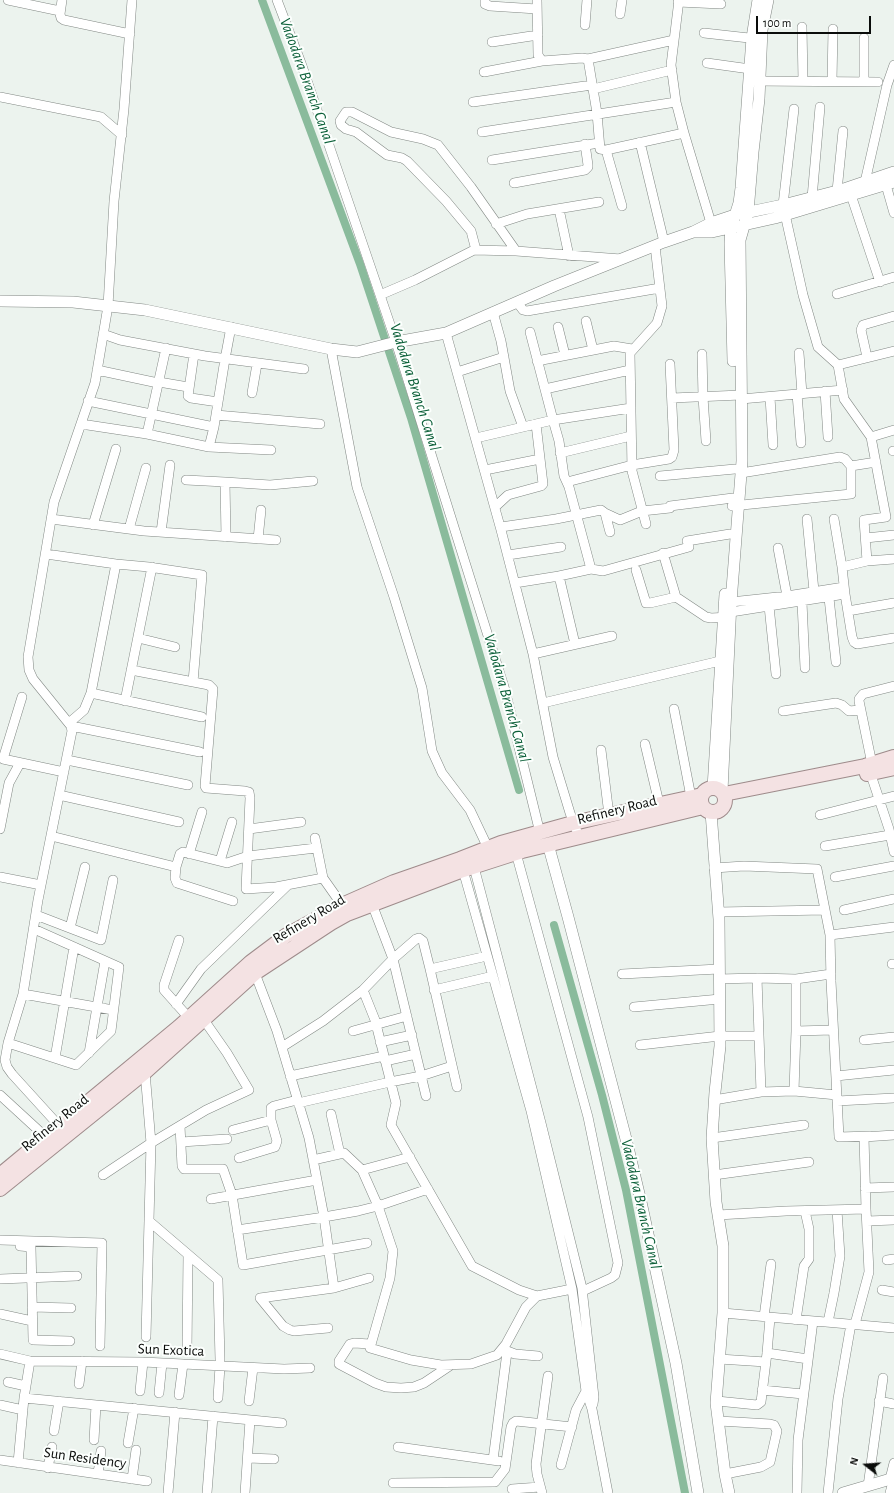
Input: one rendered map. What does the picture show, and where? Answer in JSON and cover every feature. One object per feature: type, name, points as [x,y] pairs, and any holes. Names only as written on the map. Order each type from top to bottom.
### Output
[{"type":"main road","name":"Refinery Road","points":[[870,768],[894,757]]},
{"type":"main road","name":"Refinery Road","points":[[141,1067],[189,1018],[253,968],[331,923],[394,882],[494,851],[540,832],[573,823],[659,804],[712,798],[870,768],[894,768]]},
{"type":"main road","name":"Refinery Road","points":[[0,1189],[63,1130],[141,1067],[204,1020],[253,968],[287,935],[342,905],[362,904],[468,868],[494,851],[516,853],[579,837],[712,798]]},
{"type":"main road","name":"Refinery Road","points":[[0,1175],[50,1141]]},
{"type":"street","points":[[8,0],[21,1],[60,11]]},
{"type":"street","points":[[62,0],[60,11],[61,18],[64,20],[130,34]]},
{"type":"street","points":[[63,1130],[7,1067],[5,1056],[23,994],[41,886],[72,731],[70,724],[33,679],[29,670],[28,657],[54,502],[94,383],[108,306],[114,201],[122,135],[132,0]]},
{"type":"street","points":[[277,0],[301,62],[395,342],[505,690],[540,832]]},
{"type":"street","points":[[485,0],[486,4],[490,6],[537,4],[538,55],[542,61]]},
{"type":"street","points":[[585,25],[587,0]]},
{"type":"street","points":[[620,14],[622,0]]},
{"type":"street","points":[[738,397],[730,243],[731,228],[741,188],[757,39],[758,0]]},
{"type":"street","points":[[757,39],[768,0]]},
{"type":"street","points":[[711,223],[676,102],[671,65],[678,1],[721,4]]},
{"type":"street","points":[[802,27],[803,81]]},
{"type":"street","points":[[832,81],[834,29]]},
{"type":"street","points":[[704,33],[757,39]]},
{"type":"street","points":[[492,42],[538,35]]},
{"type":"street","points":[[864,38],[864,82]]},
{"type":"street","points":[[484,72],[542,61],[582,58],[588,59],[674,40]]},
{"type":"street","points":[[588,59],[597,113],[600,148],[606,150],[684,133]]},
{"type":"street","points":[[707,63],[753,77],[803,81],[878,82]]},
{"type":"street","points":[[864,182],[887,85],[894,65]]},
{"type":"street","points":[[473,102],[593,87],[672,70]]},
{"type":"street","points":[[729,1493],[725,1474],[717,1401],[723,1313],[723,1246],[718,1215],[712,1138],[714,1100],[720,1046],[720,1000],[718,912],[714,868],[712,798],[720,661],[729,612],[730,534],[738,471],[740,240],[748,212],[752,152],[759,99],[753,77]]},
{"type":"street","points":[[0,97],[101,117],[122,135]]},
{"type":"street","points":[[482,132],[597,113],[676,102]]},
{"type":"street","points":[[812,198],[820,107]]},
{"type":"street","points":[[794,109],[784,210],[803,294],[818,347],[838,365],[844,399],[871,437],[886,517],[864,520],[867,562]]},
{"type":"street","points":[[476,250],[471,231],[446,201],[407,161],[402,158],[387,155],[356,132],[346,129],[341,125],[340,121],[346,112],[352,112],[391,132],[423,139],[438,145],[471,187],[516,252]]},
{"type":"street","points":[[837,191],[843,131]]},
{"type":"street","points":[[640,142],[659,244],[662,306],[657,323],[630,353],[632,475],[646,524]]},
{"type":"street","points":[[492,160],[585,144],[599,143]]},
{"type":"street","points":[[514,183],[585,170],[588,165],[585,144]]},
{"type":"street","points":[[606,150],[622,206]]},
{"type":"street","points":[[693,232],[712,232],[744,225],[812,198],[894,172]]},
{"type":"street","points":[[0,301],[73,302],[145,310],[331,349],[357,352],[395,342],[446,333],[622,259],[693,232],[711,223],[735,215],[748,212],[784,210],[851,195],[890,183],[894,213]]},
{"type":"street","points":[[851,195],[880,282]]},
{"type":"street","points":[[496,224],[527,214],[599,202]]},
{"type":"street","points":[[560,209],[569,256]]},
{"type":"street","points":[[380,295],[415,280],[474,250],[622,259]]},
{"type":"street","points":[[837,294],[894,277]]},
{"type":"street","points":[[517,302],[523,310],[527,311],[660,288]]},
{"type":"street","points":[[493,312],[504,357],[510,391],[522,428]]},
{"type":"street","points":[[867,357],[861,330],[863,325],[894,316]]},
{"type":"street","points":[[586,321],[593,350]]},
{"type":"street","points":[[209,447],[214,427],[231,327]]},
{"type":"street","points":[[558,327],[565,356]]},
{"type":"street","points":[[530,332],[553,420],[564,476],[577,515],[591,569]]},
{"type":"street","points":[[446,333],[485,470],[533,654],[553,758],[573,823],[579,837]]},
{"type":"street","points":[[103,334],[120,340],[194,354],[257,364],[304,369]]},
{"type":"street","points":[[537,361],[618,346],[632,349]]},
{"type":"street","points":[[146,434],[166,348]]},
{"type":"street","points":[[331,349],[357,487],[394,597],[422,688],[432,751],[442,773],[470,810],[494,851]]},
{"type":"street","points":[[838,365],[894,351]]},
{"type":"street","points":[[799,353],[801,443]]},
{"type":"street","points":[[194,354],[187,394],[190,398],[218,402]]},
{"type":"street","points":[[702,354],[706,441]]},
{"type":"street","points":[[457,372],[504,357]]},
{"type":"street","points":[[252,393],[257,364]]},
{"type":"street","points":[[567,482],[632,465],[669,459],[672,457],[674,450],[670,364]]},
{"type":"street","points":[[97,370],[188,387]]},
{"type":"street","points":[[545,389],[630,370]]},
{"type":"street","points":[[672,398],[770,397],[842,390]]},
{"type":"street","points":[[825,391],[828,437]]},
{"type":"street","points":[[770,397],[773,445]]},
{"type":"street","points":[[88,401],[214,427]]},
{"type":"street","points":[[476,438],[553,420],[631,408]]},
{"type":"street","points":[[216,415],[320,424]]},
{"type":"street","points":[[81,424],[146,434],[209,447],[271,450]]},
{"type":"street","points":[[495,507],[508,495],[542,485],[544,482],[536,424]]},
{"type":"street","points":[[871,437],[894,430]]},
{"type":"street","points":[[560,453],[631,436]]},
{"type":"street","points":[[93,525],[116,449]]},
{"type":"street","points":[[500,527],[556,520],[601,510],[620,520],[642,511],[670,507],[734,504],[851,494],[851,466],[845,458],[840,457],[738,471],[660,476]]},
{"type":"street","points":[[485,470],[540,459]]},
{"type":"street","points":[[851,466],[876,462]]},
{"type":"street","points":[[161,532],[170,464]]},
{"type":"street","points":[[129,529],[146,468]]},
{"type":"street","points":[[186,480],[270,485],[313,481]]},
{"type":"street","points":[[226,482],[226,537]]},
{"type":"street","points":[[712,798],[729,612],[734,504]]},
{"type":"street","points":[[258,539],[261,510]]},
{"type":"street","points":[[605,513],[610,532]]},
{"type":"street","points":[[52,519],[129,529],[276,540]]},
{"type":"street","points":[[807,519],[814,591]]},
{"type":"street","points":[[834,519],[854,642],[857,644],[894,638]]},
{"type":"street","points":[[515,583],[591,569],[603,571],[663,554],[688,544],[730,534]]},
{"type":"street","points":[[866,538],[894,535]]},
{"type":"street","points":[[508,555],[561,547]]},
{"type":"street","points":[[778,548],[787,596]]},
{"type":"street","points":[[46,554],[116,564],[152,567],[202,575],[193,682]]},
{"type":"street","points":[[663,554],[676,597],[706,617],[711,618],[787,596],[814,591],[845,591]]},
{"type":"street","points":[[842,567],[894,559]]},
{"type":"street","points":[[70,724],[84,710],[91,693],[116,564]]},
{"type":"street","points":[[125,701],[152,567]]},
{"type":"street","points":[[636,570],[646,603],[676,597]]},
{"type":"street","points":[[559,576],[575,644]]},
{"type":"street","points":[[729,612],[829,598],[845,591]]},
{"type":"street","points":[[829,598],[836,662]]},
{"type":"street","points":[[802,602],[805,668]]},
{"type":"street","points":[[848,611],[894,603]]},
{"type":"street","points":[[769,606],[776,674]]},
{"type":"street","points":[[533,654],[612,636]]},
{"type":"street","points":[[138,638],[176,647]]},
{"type":"street","points":[[543,703],[720,661]]},
{"type":"street","points":[[131,670],[209,685],[213,689],[205,787],[249,792],[246,889],[288,885],[323,878]]},
{"type":"street","points":[[894,686],[863,694],[859,701],[870,768],[879,800],[891,831],[894,852]]},
{"type":"street","points":[[91,693],[202,717]]},
{"type":"street","points":[[22,697],[2,759],[64,772]]},
{"type":"street","points":[[783,711],[836,702],[849,711],[860,710]]},
{"type":"street","points":[[674,709],[712,798]]},
{"type":"street","points":[[70,724],[200,752]]},
{"type":"street","points":[[645,744],[659,804]]},
{"type":"street","points":[[601,750],[609,815]]},
{"type":"street","points":[[66,760],[188,785]]},
{"type":"street","points":[[0,829],[9,783],[20,763]]},
{"type":"street","points":[[59,795],[179,822]]},
{"type":"street","points":[[820,815],[894,796]]},
{"type":"street","points":[[189,854],[202,812]]},
{"type":"street","points":[[220,861],[232,822]]},
{"type":"street","points":[[248,829],[301,822]]},
{"type":"street","points":[[826,846],[891,831]]},
{"type":"street","points":[[51,836],[176,867]]},
{"type":"street","points":[[314,838],[323,878],[342,905]]},
{"type":"street","points":[[548,844],[626,1139],[639,1195],[676,1363],[698,1493]]},
{"type":"street","points":[[233,901],[177,883],[175,878],[176,867],[180,854],[183,852],[227,863],[248,856],[316,848]]},
{"type":"street","points":[[516,853],[588,1117],[618,1264],[615,1275],[583,1292]]},
{"type":"street","points":[[714,868],[744,866],[817,869],[830,935],[833,1030],[839,1137],[894,1135]]},
{"type":"street","points":[[835,877],[894,866]]},
{"type":"street","points":[[70,928],[85,867]]},
{"type":"street","points":[[468,868],[487,956],[531,1110],[572,1289],[586,1391],[592,1409],[608,1493]]},
{"type":"street","points":[[468,868],[541,1123],[583,1292],[594,1397],[592,1409]]},
{"type":"street","points":[[0,877],[41,886]]},
{"type":"street","points":[[36,915],[102,940],[113,880]]},
{"type":"street","points":[[176,1004],[201,969],[288,885]]},
{"type":"street","points":[[844,910],[894,899]]},
{"type":"street","points":[[362,904],[394,959],[426,1096]]},
{"type":"street","points":[[718,912],[825,910]]},
{"type":"street","points":[[830,935],[894,927]]},
{"type":"street","points":[[8,1042],[76,1065],[111,1031],[119,967],[34,929]]},
{"type":"street","points":[[282,1047],[323,1021],[363,990],[394,959],[419,938],[423,941],[457,1087]]},
{"type":"street","points":[[180,940],[164,988],[165,992],[189,1018]]},
{"type":"street","points":[[55,1058],[74,947]]},
{"type":"street","points":[[430,969],[487,956]]},
{"type":"street","points":[[88,1053],[105,961]]},
{"type":"street","points":[[253,968],[277,1031],[309,1138],[324,1217],[334,1288]]},
{"type":"street","points":[[622,974],[719,974],[757,978],[796,979],[831,974]]},
{"type":"street","points":[[434,990],[493,976]]},
{"type":"street","points":[[757,978],[761,1092]]},
{"type":"street","points":[[794,1091],[796,979]]},
{"type":"street","points":[[363,990],[376,1026],[396,1104],[391,1125],[472,1266],[519,1290],[537,1296],[572,1289]]},
{"type":"street","points":[[23,994],[113,1010]]},
{"type":"street","points":[[634,1007],[720,1000]]},
{"type":"street","points":[[353,1031],[376,1026],[407,1016]]},
{"type":"street","points":[[103,1175],[206,1110],[249,1090],[227,1053],[204,1020]]},
{"type":"street","points":[[796,1031],[833,1030]]},
{"type":"street","points":[[380,1042],[412,1035]]},
{"type":"street","points":[[640,1045],[720,1036],[759,1036]]},
{"type":"street","points":[[864,1040],[894,1037]]},
{"type":"street","points":[[290,1076],[384,1058],[416,1054]]},
{"type":"street","points":[[239,1158],[275,1147],[277,1141],[271,1120],[270,1110],[272,1106],[422,1076],[452,1066]]},
{"type":"street","points":[[141,1067],[151,1144],[146,1336]]},
{"type":"street","points":[[836,1076],[894,1070]]},
{"type":"street","points":[[714,1100],[761,1092],[794,1091],[837,1098],[894,1098]]},
{"type":"street","points":[[0,1095],[50,1141]]},
{"type":"street","points":[[331,1114],[340,1154]]},
{"type":"street","points":[[233,1130],[271,1120]]},
{"type":"street","points":[[712,1138],[804,1125]]},
{"type":"street","points":[[180,1126],[182,1166],[184,1169],[223,1169],[232,1195],[243,1265],[329,1251],[367,1243]]},
{"type":"street","points":[[828,1493],[838,1399],[853,1324],[869,1272],[864,1137],[870,1136]]},
{"type":"street","points":[[181,1142],[227,1139]]},
{"type":"street","points":[[313,1160],[344,1153],[362,1170],[378,1206],[393,1252],[390,1278],[370,1348],[411,1360],[441,1365],[471,1364],[497,1355],[505,1350]]},
{"type":"street","points":[[362,1170],[410,1157]]},
{"type":"street","points":[[714,1175],[809,1162]]},
{"type":"street","points":[[211,1199],[317,1180]]},
{"type":"street","points":[[865,1188],[894,1187]]},
{"type":"street","points":[[237,1230],[324,1217],[378,1206],[428,1189]]},
{"type":"street","points":[[718,1215],[866,1209]]},
{"type":"street","points":[[828,1322],[840,1256],[837,1210]]},
{"type":"street","points":[[796,1320],[804,1266],[809,1259],[809,1229],[805,1211]]},
{"type":"street","points":[[867,1221],[894,1220]]},
{"type":"street","points":[[149,1221],[218,1280],[220,1363],[218,1398]]},
{"type":"street","points":[[0,1240],[102,1243],[100,1346]]},
{"type":"street","points":[[0,1244],[31,1246],[32,1340],[70,1341]]},
{"type":"street","points":[[187,1352],[188,1255]]},
{"type":"street","points":[[717,1401],[759,1405],[761,1402],[767,1357],[767,1318],[771,1264]]},
{"type":"street","points":[[0,1279],[77,1276]]},
{"type":"street","points":[[328,1328],[294,1331],[290,1330],[283,1326],[260,1298],[334,1288],[369,1278]]},
{"type":"street","points":[[882,1290],[894,1292]]},
{"type":"street","points":[[493,1460],[505,1350],[526,1307],[537,1296]]},
{"type":"street","points":[[32,1307],[71,1308]]},
{"type":"street","points":[[723,1313],[894,1328]]},
{"type":"street","points":[[0,1314],[32,1321]]},
{"type":"street","points":[[797,1493],[798,1440],[813,1321]]},
{"type":"street","points":[[370,1344],[350,1344],[339,1361],[339,1364],[375,1383],[386,1387],[401,1388],[424,1383],[452,1364]]},
{"type":"street","points":[[505,1350],[520,1355],[538,1356]]},
{"type":"street","name":"Sun Exotica","points":[[0,1354],[30,1361],[143,1362],[182,1364],[220,1363],[253,1368],[310,1368]]},
{"type":"street","points":[[719,1359],[767,1357],[808,1359]]},
{"type":"street","points":[[18,1463],[24,1398],[30,1361]]},
{"type":"street","points":[[79,1384],[82,1361]]},
{"type":"street","points":[[140,1391],[143,1362]]},
{"type":"street","points":[[159,1393],[162,1363]]},
{"type":"street","points":[[179,1395],[182,1364]]},
{"type":"street","points":[[249,1400],[253,1368]]},
{"type":"street","points":[[512,1489],[541,1490],[536,1474],[536,1464],[548,1376]]},
{"type":"street","points":[[868,1486],[882,1378]]},
{"type":"street","points":[[8,1382],[26,1386]]},
{"type":"street","points":[[762,1390],[804,1394]]},
{"type":"street","points":[[561,1465],[579,1404],[586,1391]]},
{"type":"street","points":[[24,1398],[282,1423]]},
{"type":"street","points":[[54,1432],[59,1401]]},
{"type":"street","points":[[879,1402],[894,1404]]},
{"type":"street","points":[[0,1405],[23,1410]]},
{"type":"street","points":[[94,1440],[96,1405]]},
{"type":"street","points":[[128,1443],[134,1408]]},
{"type":"street","points":[[168,1493],[175,1412]]},
{"type":"street","points":[[208,1493],[213,1416]]},
{"type":"street","points":[[245,1493],[250,1420]]},
{"type":"street","points":[[393,1483],[493,1483],[497,1481],[504,1471],[513,1422],[516,1421],[572,1427]]},
{"type":"street","points":[[719,1421],[770,1424],[774,1425],[777,1431],[770,1462],[766,1465],[725,1474]]},
{"type":"street","points":[[48,1468],[52,1447]]},
{"type":"street","points":[[398,1447],[506,1462]]},
{"type":"street","points":[[132,1479],[136,1450]]},
{"type":"street","points":[[98,1474],[101,1451]]},
{"type":"street","points":[[248,1458],[274,1459]]},
{"type":"street","name":"Sun Residency","points":[[0,1460],[147,1481]]},
{"type":"street","points":[[890,1493],[894,1463]]},
{"type":"street","points":[[843,1493],[892,1479]]},
{"type":"waterway","name":"Vadodara Branch Canal","points":[[262,0],[360,264],[411,418],[519,790]]},
{"type":"waterway","name":"Vadodara Branch Canal","points":[[554,925],[602,1095],[626,1190],[685,1493]]}]
